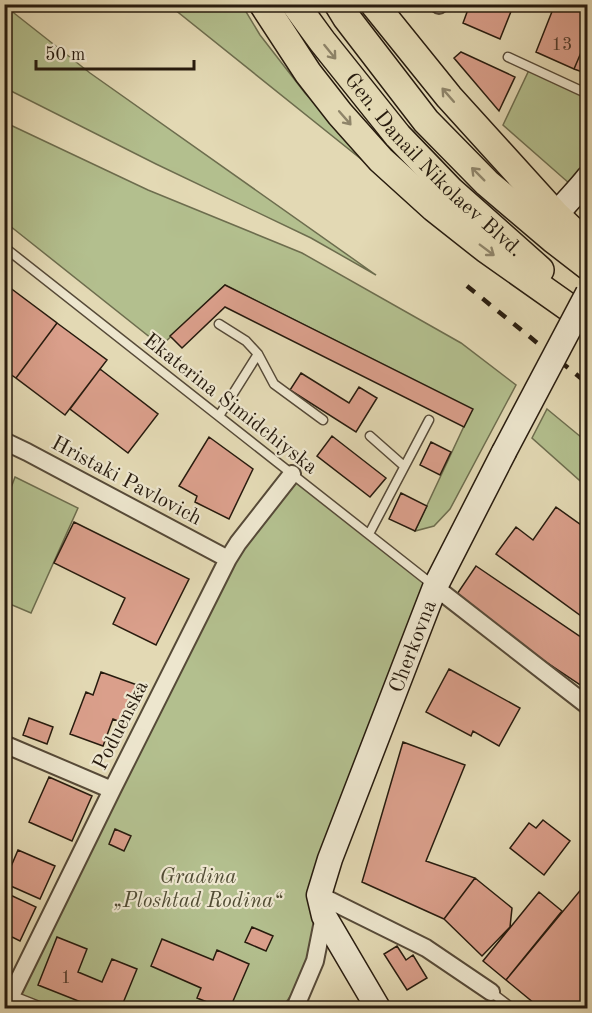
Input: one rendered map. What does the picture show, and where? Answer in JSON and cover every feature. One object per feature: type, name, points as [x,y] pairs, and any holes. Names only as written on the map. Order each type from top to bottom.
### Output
[{"type":"main road","points":[[263,4],[308,73],[340,114],[381,160],[434,208],[486,249],[588,321]]},
{"type":"main road","name":"Gen. Danail Nikolaev Blvd.","points":[[295,4],[398,136],[450,190],[588,313]]},
{"type":"main road","name":"Gen. Danail Nikolaev Blvd.","points":[[338,4],[426,121],[487,183],[588,266]]},
{"type":"main road","points":[[374,4],[449,97],[556,215],[588,246]]},
{"type":"street","points":[[556,215],[588,178]]},
{"type":"street","name":"Cherkovna","points":[[322,906],[330,859],[435,587],[588,293]]},
{"type":"street","name":"Hristaki Pavlovich","points":[[4,441],[228,559]]},
{"type":"street","name":"Poduenska","points":[[7,999],[228,559],[292,474]]},
{"type":"street","points":[[435,587],[588,706]]},
{"type":"street","points":[[4,744],[112,790]]},
{"type":"street","points":[[322,906],[426,948],[491,992]]},
{"type":"street","points":[[295,1008],[315,961],[322,906]]},
{"type":"street","points":[[322,906],[378,1008]]},
{"type":"lane","points":[[508,57],[588,94]]},
{"type":"lane","name":"Ekaterina Simidchiyska","points":[[4,247],[435,587]]},
{"type":"lane","points":[[219,324],[246,341],[258,354],[274,384],[323,420]]},
{"type":"lane","points":[[219,416],[258,354]]},
{"type":"lane","points":[[369,534],[429,420]]},
{"type":"lane","points":[[370,436],[404,466]]},
{"type":"lane","points":[[491,992],[512,1008]]},
{"type":"lane","points":[[7,999],[44,1008]]},
{"type":"green space","points":[[169,5],[242,5],[260,35],[305,93],[376,171]]},
{"type":"green space","points":[[5,6],[90,73],[376,275],[311,238],[5,88]]},
{"type":"green space","points":[[530,68],[587,94],[587,178],[578,191],[503,125]]},
{"type":"green space","points":[[4,122],[148,190],[302,253],[461,343],[516,385],[450,509],[434,526],[415,531],[472,409],[225,285],[161,346],[5,222]]},
{"type":"green space","points":[[547,409],[587,442],[587,487],[532,438]]},
{"type":"green space","name":"Gradina „Ploshtad Rodina“","points":[[292,474],[435,587],[330,859],[315,961],[282,1008],[54,1008],[13,995],[215,588]]},
{"type":"green space","points":[[15,477],[78,508],[31,613],[5,602],[5,504]]},
{"type":"building","points":[[470,4],[514,4],[500,39],[463,23]]},
{"type":"building","points":[[555,4],[562,4],[588,15],[588,36],[574,69],[536,52]]},
{"type":"building","points":[[588,36],[588,74],[574,69]]},
{"type":"building","points":[[461,52],[515,77],[499,111],[454,58]]},
{"type":"building","points":[[5,284],[57,323],[16,378],[4,370]]},
{"type":"building","points":[[225,285],[473,409],[464,427],[225,307],[182,348],[170,336]]},
{"type":"building","points":[[57,323],[107,360],[65,415],[16,378]]},
{"type":"building","points":[[100,369],[158,414],[128,453],[70,409]]},
{"type":"building","points":[[301,373],[349,403],[359,387],[377,398],[356,432],[290,390]]},
{"type":"building","points":[[332,436],[386,478],[370,497],[317,456]]},
{"type":"building","points":[[209,437],[253,469],[229,519],[195,502],[197,496],[179,486]]},
{"type":"building","points":[[431,442],[451,452],[440,475],[420,465]]},
{"type":"building","points":[[401,493],[427,506],[415,531],[389,519]]},
{"type":"building","points":[[556,507],[588,530],[588,621],[496,554],[516,527],[533,540]]},
{"type":"building","points":[[74,522],[189,579],[156,645],[113,624],[125,598],[54,563]]},
{"type":"building","points":[[476,566],[588,642],[588,690],[453,600]]},
{"type":"building","points":[[449,669],[520,708],[499,746],[473,731],[471,736],[426,712]]},
{"type":"building","points":[[101,672],[140,686],[126,724],[113,719],[103,746],[70,734],[86,692],[93,695]]},
{"type":"building","points":[[29,718],[53,727],[47,744],[23,735]]},
{"type":"building","points":[[403,742],[465,765],[426,861],[475,878],[444,919],[362,882]]},
{"type":"building","points":[[49,777],[92,796],[72,841],[29,822]]},
{"type":"building","points":[[543,820],[570,841],[544,875],[510,848],[529,823],[536,828]]},
{"type":"building","points":[[115,829],[131,836],[124,851],[109,844]]},
{"type":"building","points":[[18,850],[55,866],[40,899],[4,883]]},
{"type":"building","points":[[475,878],[512,908],[510,927],[482,956],[444,919]]},
{"type":"building","points":[[588,881],[588,1008],[540,1008],[506,980]]},
{"type":"building","points":[[4,892],[36,907],[20,941],[4,933]]},
{"type":"building","points":[[539,892],[562,911],[506,980],[483,961]]},
{"type":"building","points":[[252,927],[273,936],[266,951],[245,942]]},
{"type":"building","points":[[57,937],[87,949],[78,972],[102,982],[112,959],[137,969],[121,1008],[96,1008],[38,985]]},
{"type":"building","points":[[162,939],[213,960],[217,950],[249,964],[230,1008],[222,1008],[197,998],[201,988],[151,966]]},
{"type":"building","points":[[397,946],[406,960],[413,955],[427,978],[407,990],[384,954]]},
{"type":"railway","points":[[467,286],[588,384]]}]
